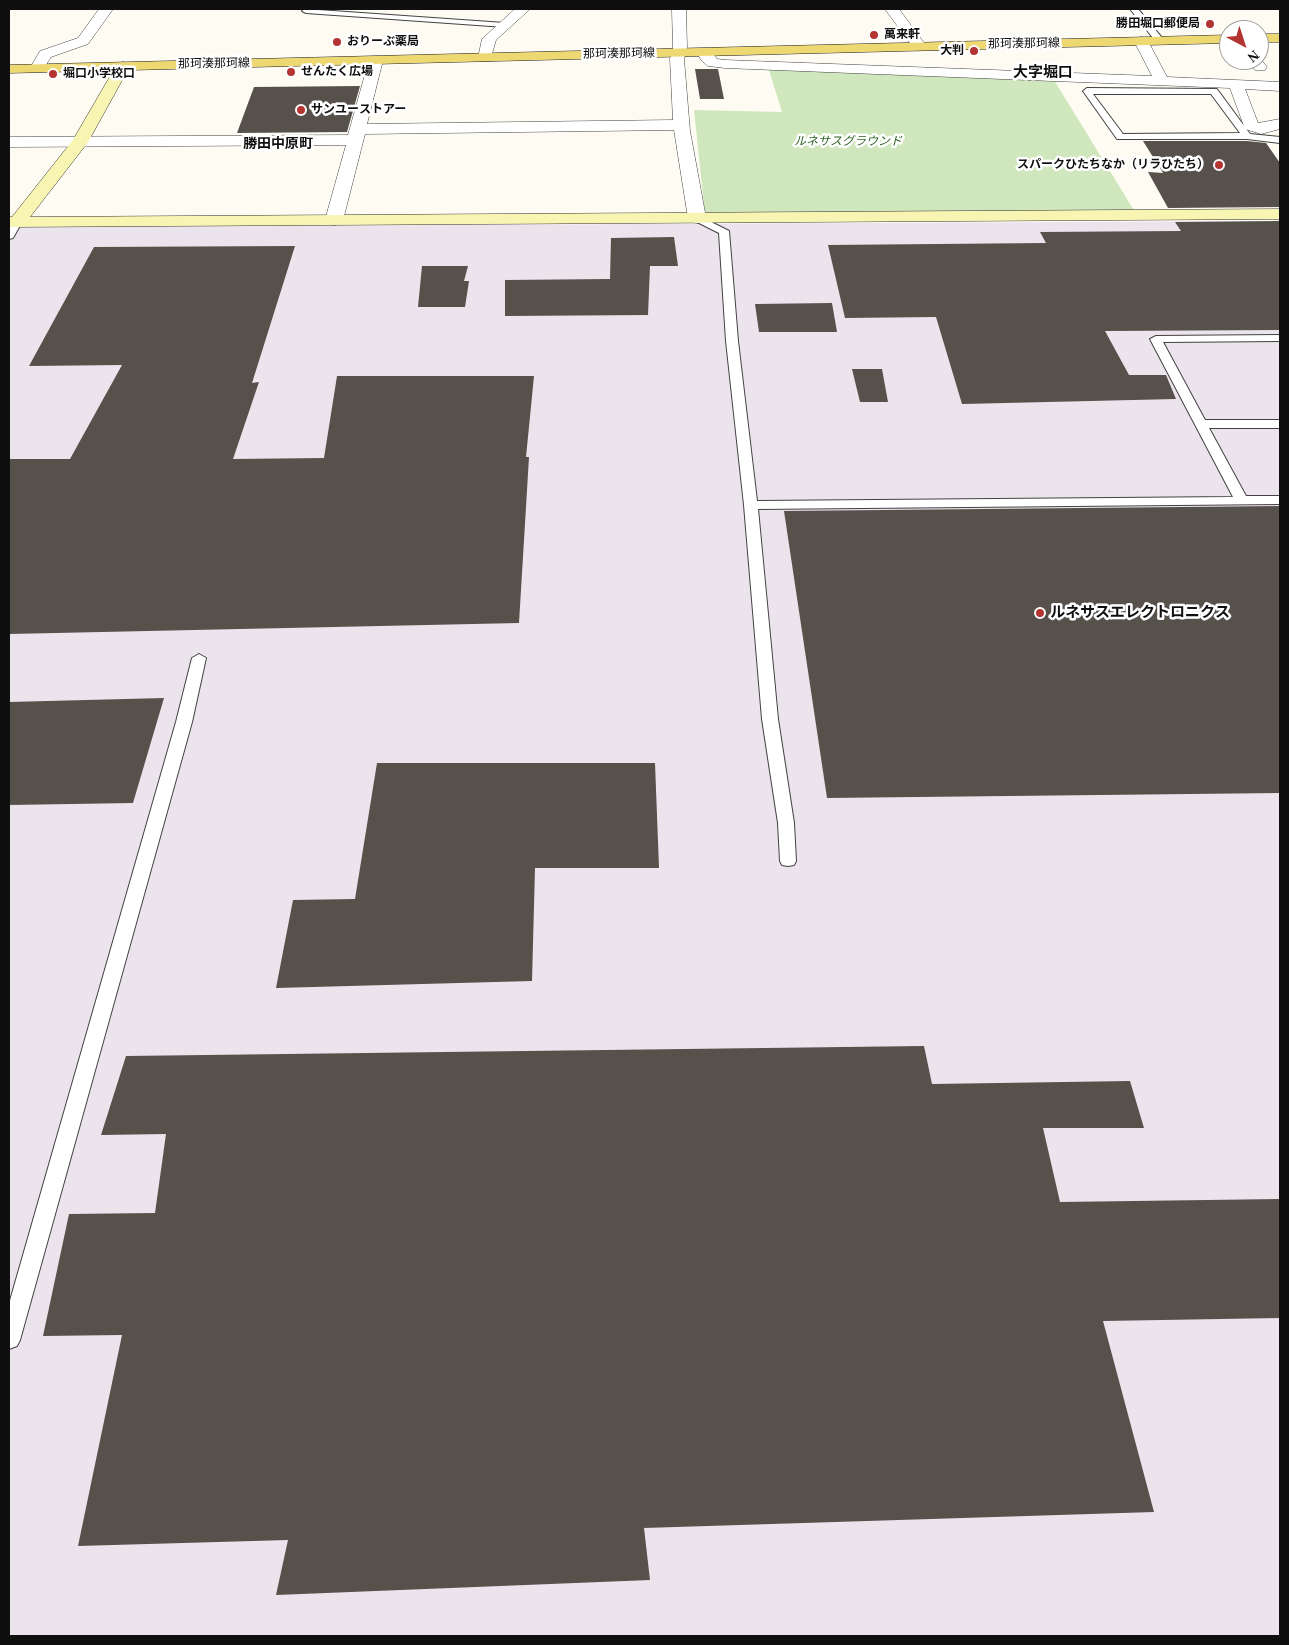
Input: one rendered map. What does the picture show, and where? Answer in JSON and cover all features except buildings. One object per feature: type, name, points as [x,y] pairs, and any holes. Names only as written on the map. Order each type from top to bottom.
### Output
[{"type":"main road","name":"那珂湊那珂線","points":[[9,69],[1219,39]]},
{"type":"street","points":[[37,68],[45,54],[83,42],[106,9]]},
{"type":"street","points":[[485,58],[489,39],[523,9]]},
{"type":"street","points":[[679,9],[678,53],[682,125],[697,218]]},
{"type":"street","points":[[892,9],[920,46]]},
{"type":"street","points":[[1141,41],[1162,81]]},
{"type":"street","points":[[704,52],[706,57],[713,63],[725,64],[1280,86]]},
{"type":"street","points":[[334,220],[376,60]]},
{"type":"street","points":[[11,226],[80,142],[123,66]]},
{"type":"street","points":[[1236,85],[1251,126],[1280,136]]},
{"type":"street","points":[[9,142],[80,142],[682,125]]},
{"type":"street","points":[[11,226],[334,220],[1280,214]]},
{"type":"lane","points":[[308,9],[306,11],[505,25]]},
{"type":"lane","points":[[1134,9],[1160,41]]},
{"type":"lane","points":[[1247,136],[1214,91],[1087,91],[1120,137],[1280,136]]},
{"type":"lane","points":[[697,218],[724,231],[732,341],[750,505],[770,720],[786,823],[788,861]]},
{"type":"lane","points":[[1241,500],[1156,339],[1280,338]]},
{"type":"lane","points":[[1200,424],[1280,424]]},
{"type":"lane","points":[[750,505],[1280,500]]},
{"type":"lane","points":[[9,1340],[184,722],[199,658]]},
{"type":"shaded area","points":[[1280,221],[1280,1636],[9,1636],[9,227]]},
{"type":"green space","name":"ルネサスグラウンド","points":[[768,67],[1054,80],[1135,212],[705,215],[694,110],[782,112]]},
{"type":"place","name":"勝田堀口郵便局","points":[[1210,24]]},
{"type":"place","name":"萬来軒","points":[[874,35]]},
{"type":"place","name":"おりーぶ薬局","points":[[337,42]]},
{"type":"place","name":"大判","points":[[974,51]]},
{"type":"place","name":"せんたく広場","points":[[291,72]]},
{"type":"place","name":"堀口小学校口","points":[[53,74]]},
{"type":"place","name":"サンユーストアー","points":[[301,110]]},
{"type":"place","name":"スパークひたちなか（リラひたち）","points":[[1219,165]]},
{"type":"place","name":"ルネサスエレクトロニクス","points":[[1040,613]]},
{"type":"district","name":"大字堀口","points":[[1043,73]]},
{"type":"district","name":"勝田中原町","points":[[278,144]]}]
